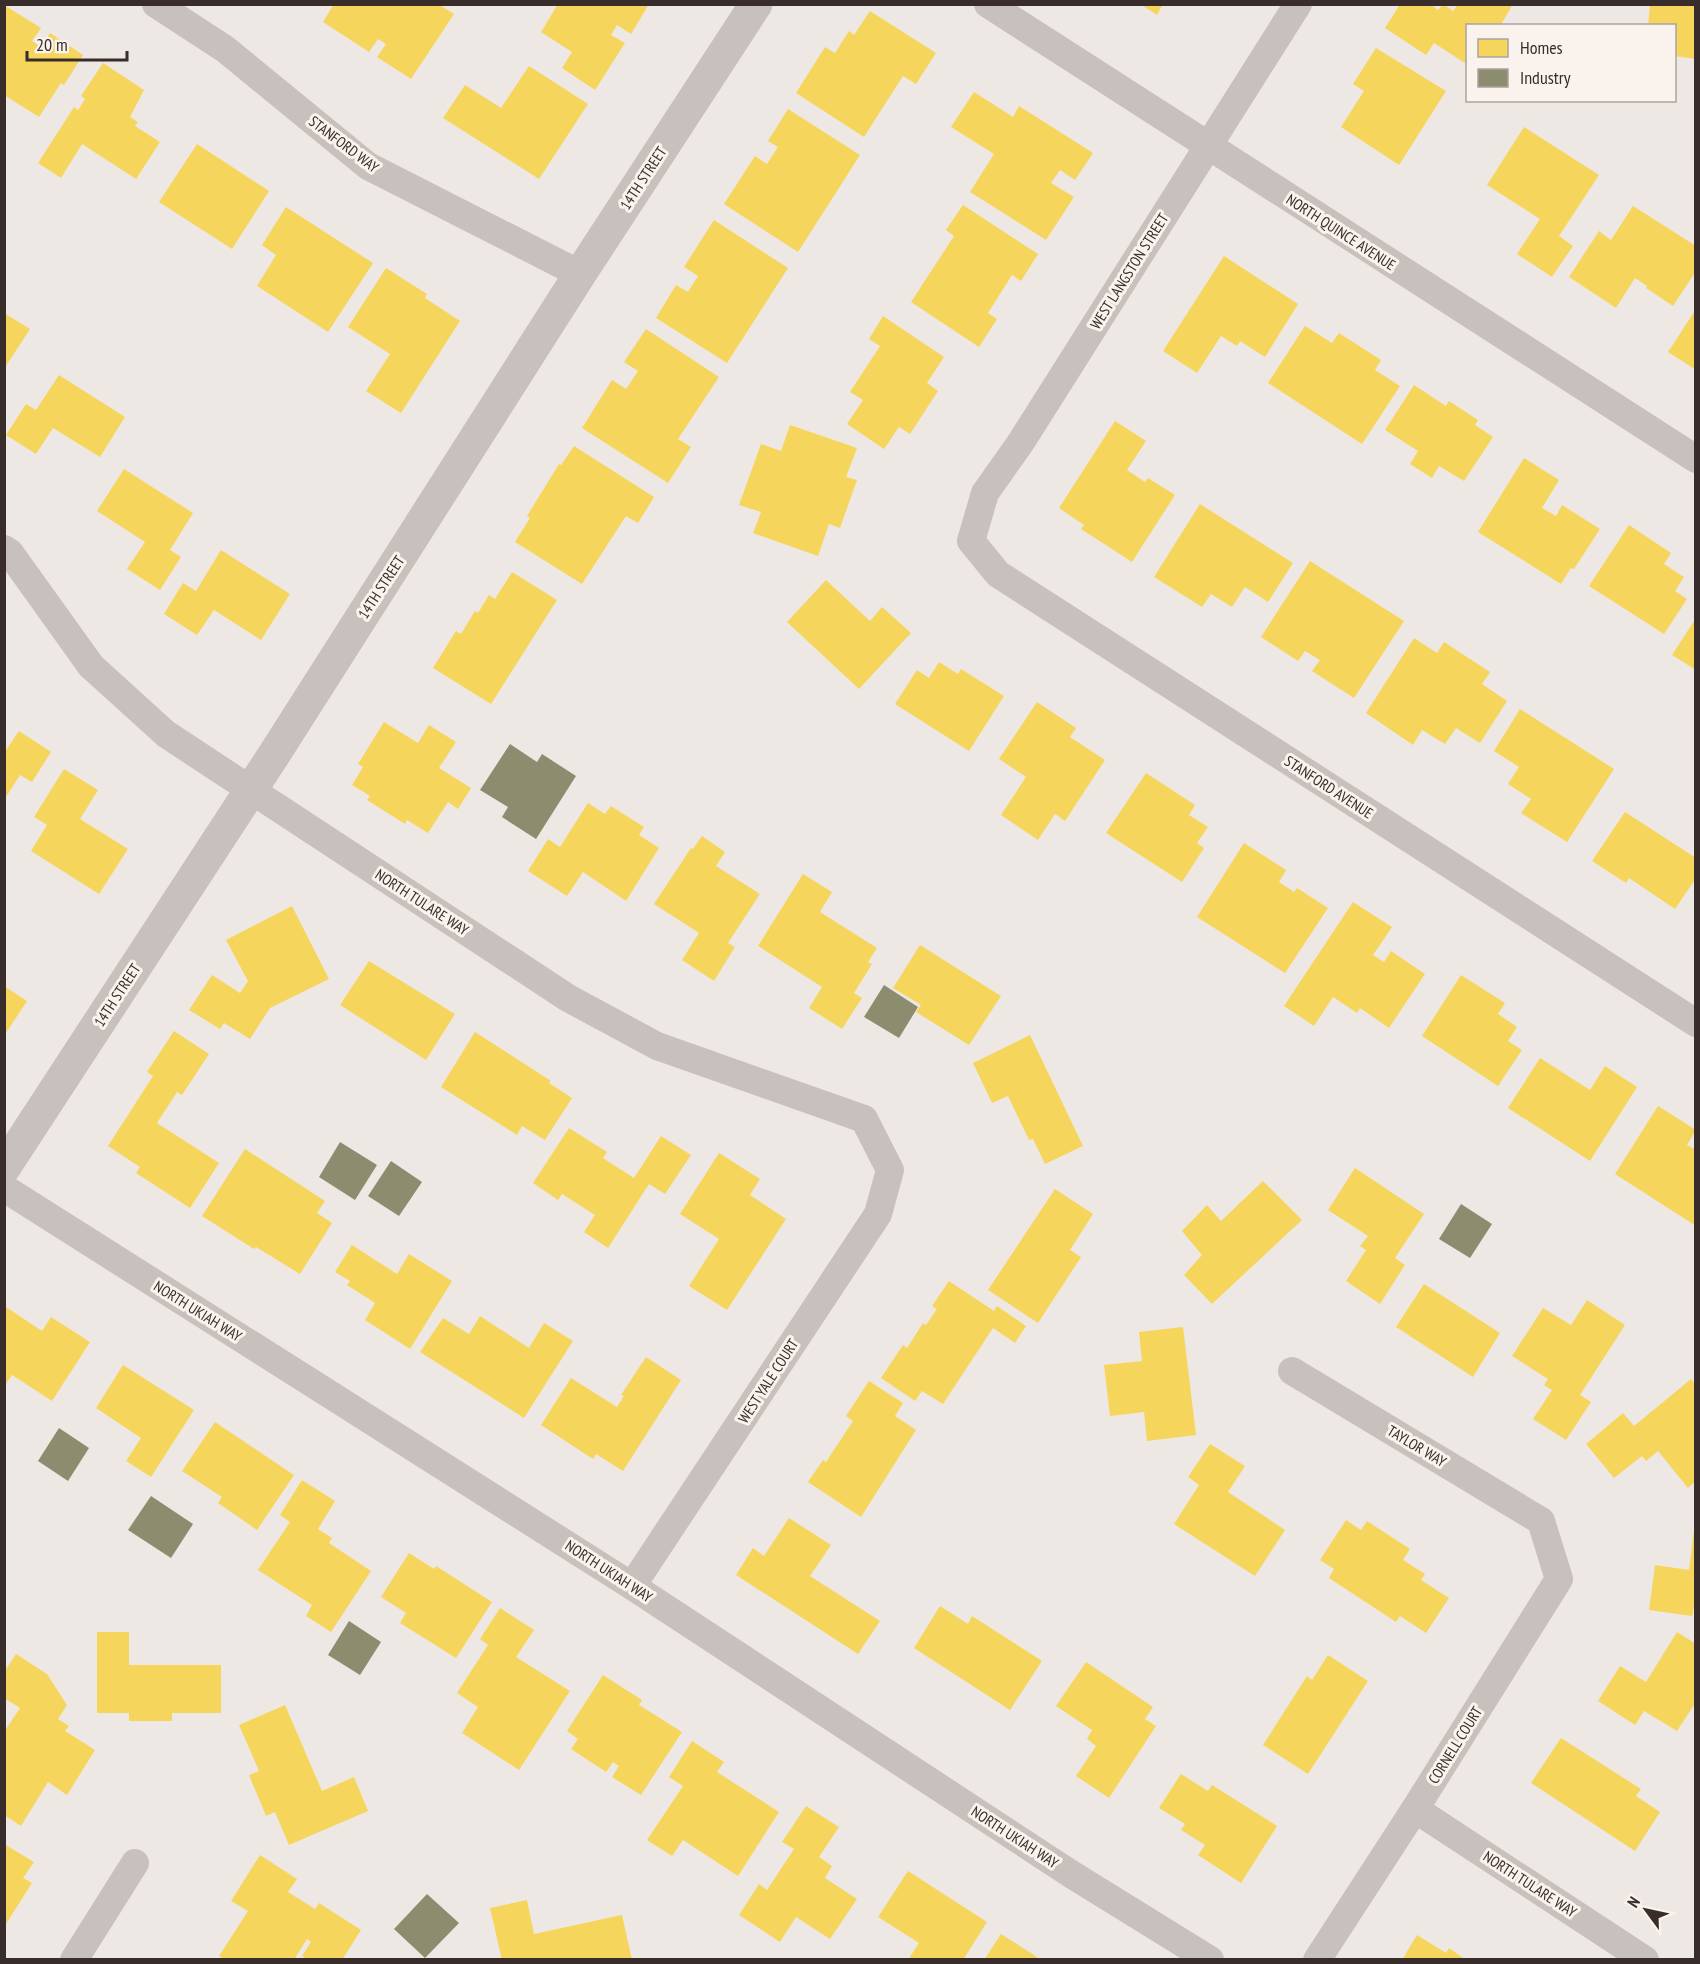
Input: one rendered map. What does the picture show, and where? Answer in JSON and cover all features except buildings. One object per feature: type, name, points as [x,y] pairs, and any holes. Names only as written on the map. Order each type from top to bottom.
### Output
[{"type":"street","name":"STANFORD WAY","points":[[156,4],[225,49],[368,166],[580,274]]},
{"type":"street","name":"14TH STREET","points":[[4,1168],[756,4]]},
{"type":"street","name":"NORTH QUINCE AVENUE","points":[[988,4],[1695,459]]},
{"type":"street","name":"WEST LANGSTON STREET","points":[[971,541],[985,493],[1021,442],[1299,4]]},
{"type":"street","name":"STANFORD AVENUE","points":[[971,541],[998,574],[1695,1023]]},
{"type":"street","name":"NORTH TULARE WAY","points":[[4,549],[10,554],[91,666],[166,734],[568,998],[657,1046],[864,1119],[890,1170]]},
{"type":"street","name":"WEST YALE COURT","points":[[632,1586],[878,1214],[890,1170]]},
{"type":"street","name":"NORTH UKIAH WAY","points":[[4,1188],[632,1586],[1071,1874],[1209,1959]]},
{"type":"street","name":"TAYLOR WAY","points":[[1292,1371],[1541,1521]]},
{"type":"street","name":"CORNELL COURT","points":[[1317,1959],[1415,1809],[1559,1579],[1541,1521]]},
{"type":"street","name":"NORTH TULARE WAY","points":[[1415,1809],[1645,1959]]},
{"type":"street","points":[[74,1959],[135,1863]]}]
